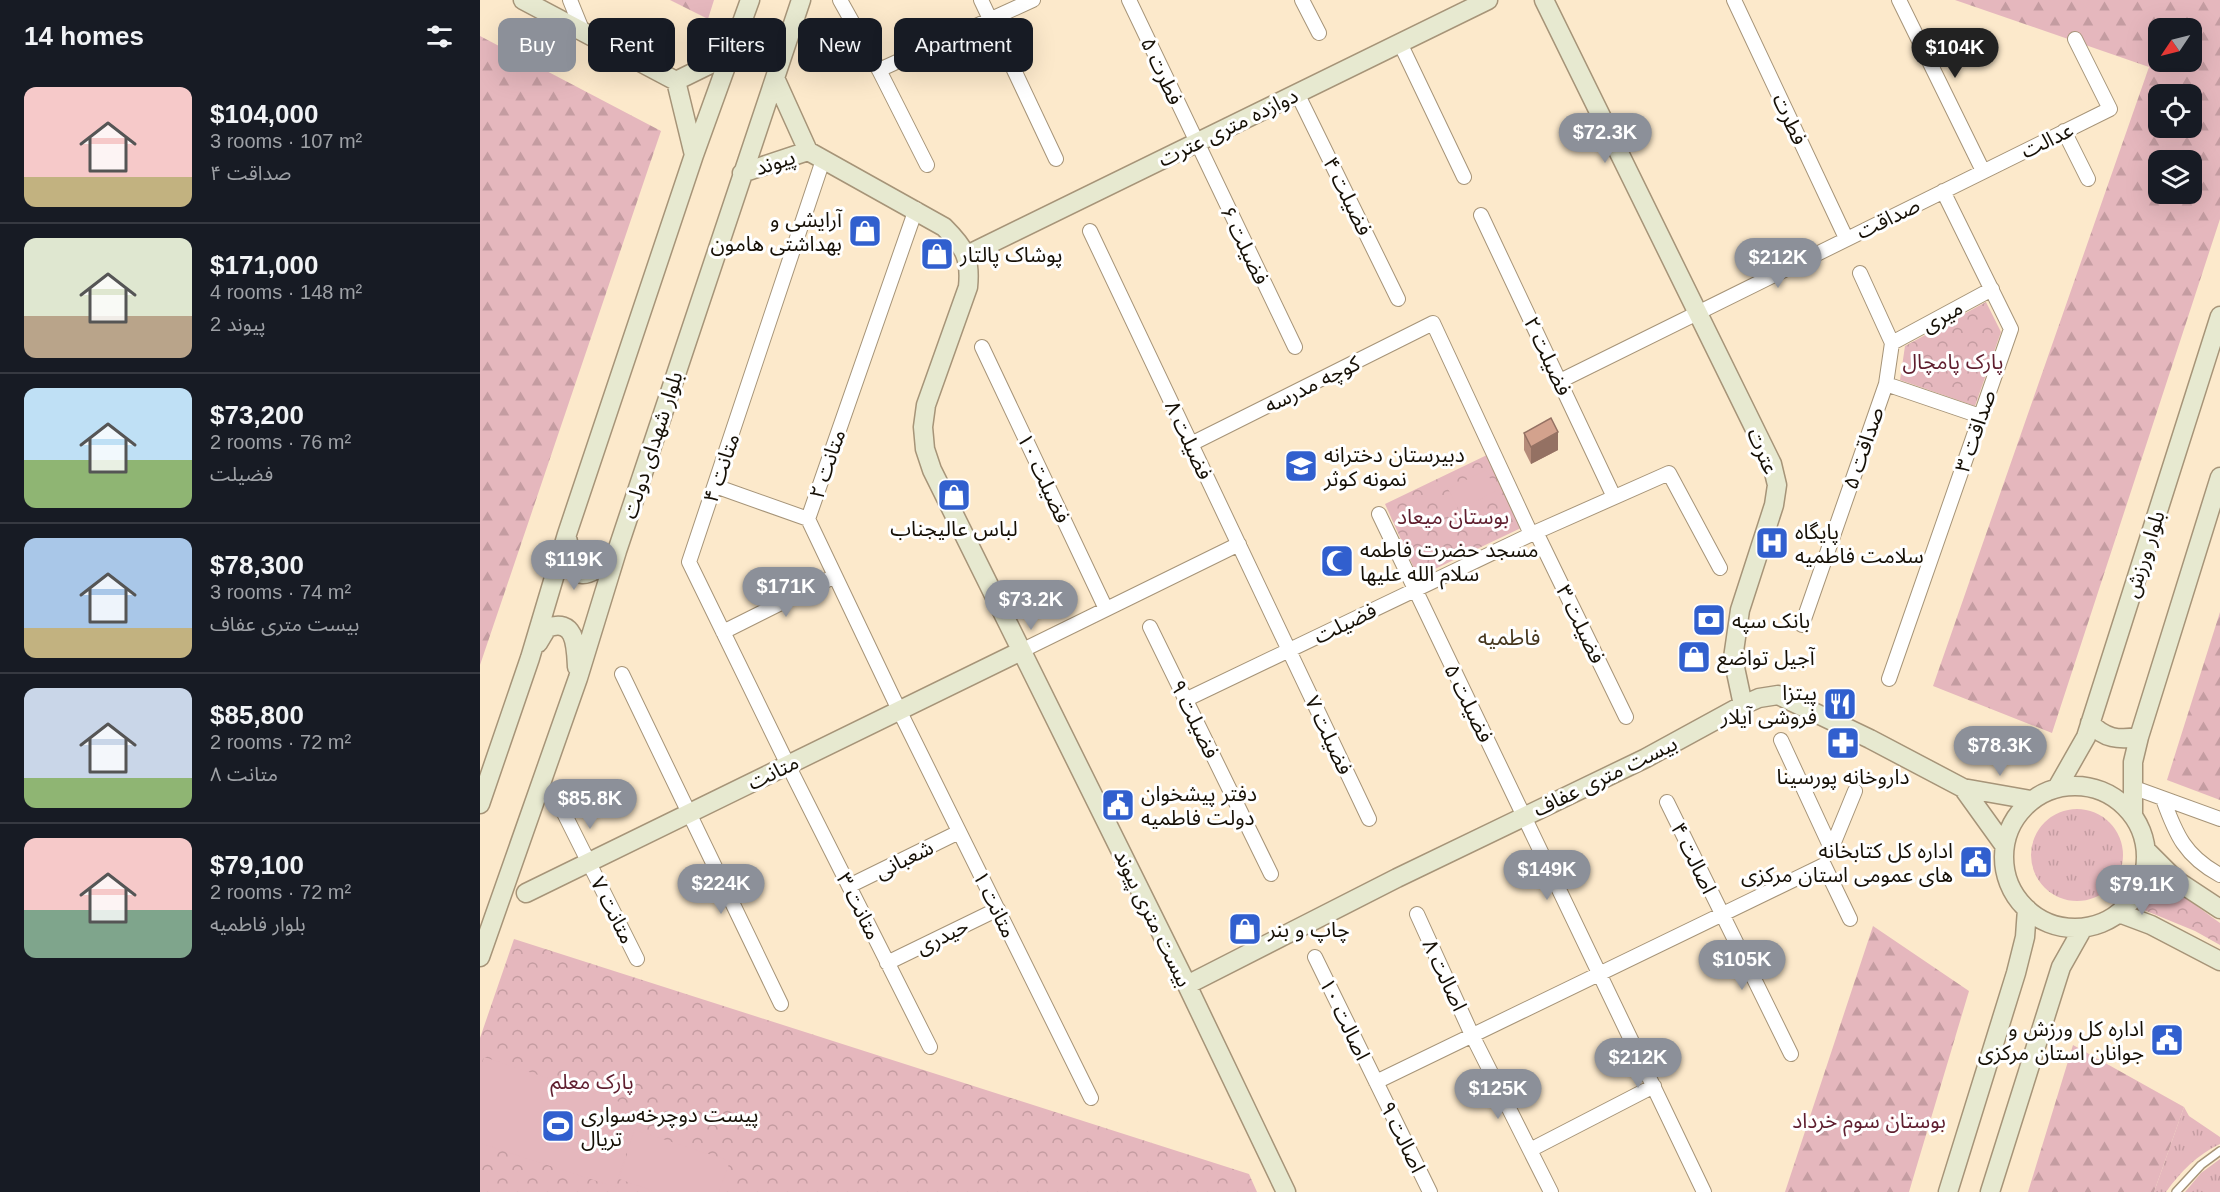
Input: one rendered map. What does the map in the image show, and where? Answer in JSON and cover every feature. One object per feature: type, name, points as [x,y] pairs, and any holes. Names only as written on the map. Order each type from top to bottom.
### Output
[{"type":"street","points":[[523,0],[676,81],[694,155]]},
{"type":"street","points":[[570,0],[583,32]]},
{"type":"street","points":[[744,18],[750,0]]},
{"type":"street","name":"بلوار شهدای دولت","points":[[480,957],[578,678],[617,551],[801,0]]},
{"type":"street","points":[[840,0],[850,18]]},
{"type":"street","points":[[981,0],[990,18]]},
{"type":"street","points":[[993,18],[1033,0]]},
{"type":"street","name":"فطرت ۵","points":[[1129,0],[1196,143]]},
{"type":"street","points":[[1302,0],[1318,33]]},
{"type":"street","name":"دوازده متری عترت","points":[[967,255],[1488,0]]},
{"type":"street","points":[[1544,0],[1697,311],[1560,381]]},
{"type":"street","name":"فطرت","points":[[1734,0],[1846,238]]},
{"type":"street","points":[[1899,0],[1983,171]]},
{"type":"street","name":"عدالت","points":[[1983,171],[2110,109],[2075,39]]},
{"type":"street","points":[[1400,43],[1464,177]]},
{"type":"street","points":[[676,81],[694,72]]},
{"type":"street","points":[[480,804],[530,658],[567,534],[694,155],[724,72]]},
{"type":"street","points":[[880,72],[927,165]]},
{"type":"street","points":[[1016,72],[1056,159]]},
{"type":"street","points":[[775,78],[816,155],[944,226],[967,255]]},
{"type":"street","name":"فضیلت ۴","points":[[1298,93],[1398,299]]},
{"type":"street","points":[[2064,131],[2088,179]]},
{"type":"street","name":"فضیلت ۶","points":[[1196,143],[1295,347]]},
{"type":"street","name":"پیوند","points":[[742,173],[816,155]]},
{"type":"street","name":"متانت ۴","points":[[788,765],[689,561],[715,486],[816,155]]},
{"type":"street","name":"صداقت","points":[[1697,311],[1983,171]]},
{"type":"street","name":"صداقت ۳","points":[[1889,679],[2011,329],[1943,191]]},
{"type":"street","name":"متانت ۲","points":[[899,710],[808,519],[916,209]]},
{"type":"street","name":"فضیلت ۲","points":[[1481,215],[1614,497]]},
{"type":"street","name":"فضیلت ۸","points":[[1090,231],[1289,650]]},
{"type":"street","name":"بیست متری پیوند","points":[[967,255],[970,269],[968,286],[926,405],[923,427],[925,449],[932,470],[1187,985],[1286,1192]]},
{"type":"street","points":[[1860,273],[1892,344]]},
{"type":"street","name":"میری","points":[[1892,344],[1992,289]]},
{"type":"street","name":"عترت","points":[[1697,311],[1772,464],[1777,485],[1774,505],[1746,588],[1737,629],[1733,658],[1743,705]]},
{"type":"street","name":"بلوار ورزش","points":[[2057,788],[2082,746],[2090,723],[2220,316]]},
{"type":"street","name":"کوچه مدرسه","points":[[1191,444],[1433,324]]},
{"type":"street","name":"فضیلت ۳","points":[[1433,324],[1626,717]]},
{"type":"street","name":"صداقت ۵","points":[[1802,625],[1886,384],[1892,344]]},
{"type":"street","name":"فضیلت ۱۰","points":[[982,347],[1106,609]]},
{"type":"street","points":[[1886,384],[1980,416]]},
{"type":"street","name":"فضیلت","points":[[1185,700],[1534,533],[1669,473],[1720,568]]},
{"type":"street","points":[[2133,816],[2133,762],[2139,737],[2220,477]]},
{"type":"street","points":[[715,486],[808,519]]},
{"type":"street","name":"فضیلت ۵","points":[[1379,514],[1704,1192]]},
{"type":"street","points":[[567,534],[568,559],[572,567],[581,574],[590,574],[600,569],[617,551]]},
{"type":"street","points":[[1021,651],[1239,544]]},
{"type":"street","points":[[723,632],[835,576]]},
{"type":"street","points":[[530,658],[547,628],[555,625],[564,627],[572,632],[576,645],[578,678]]},
{"type":"street","name":"فضیلت ۹","points":[[1150,627],[1272,874]]},
{"type":"street","name":"فضیلت ۷","points":[[1289,650],[1369,819]]},
{"type":"street","name":"متانت","points":[[526,892],[1021,651]]},
{"type":"street","points":[[622,674],[782,1004]]},
{"type":"street","name":"بیست متری عفاف","points":[[1187,985],[1309,922],[1646,758],[1759,698],[1778,695],[1963,788],[2031,800]]},
{"type":"street","name":"متانت ۱","points":[[899,710],[1091,1098]]},
{"type":"street","points":[[2090,723],[2098,732],[2111,739],[2139,737]]},
{"type":"street","points":[[1781,740],[1831,848]]},
{"type":"street","name":"متانت ۳","points":[[788,765],[930,1047]]},
{"type":"street","points":[[2071,785],[2099,790],[2118,801],[2133,816],[2146,850],[2143,878],[2130,903],[2120,913],[2083,928],[2053,925],[2027,909],[2018,899],[2005,873],[2004,845],[2014,820],[2031,800],[2057,788],[2071,785]]},
{"type":"street","points":[[2132,787],[2220,819]]},
{"type":"street","points":[[1963,788],[2004,845]]},
{"type":"street","points":[[1376,1082],[1824,865],[1855,791]]},
{"type":"street","points":[[2163,799],[2172,825],[2189,854],[2220,875]]},
{"type":"street","name":"اصالت ۴","points":[[1667,802],[1791,1054]]},
{"type":"street","name":"متانت ۷","points":[[564,813],[637,959]]},
{"type":"street","name":"شعبانی","points":[[849,886],[959,832]]},
{"type":"street","points":[[2146,850],[2176,880],[2220,909]]},
{"type":"street","points":[[1824,865],[1851,919]]},
{"type":"street","name":"حیدری","points":[[887,963],[998,909]]},
{"type":"street","points":[[1948,1192],[2016,973],[2025,937],[2027,909]]},
{"type":"street","points":[[2120,913],[2151,925],[2220,961]]},
{"type":"street","name":"اصالت ۸","points":[[1417,915],[1472,1035],[1551,1192]]},
{"type":"street","points":[[1990,1192],[2061,967],[2083,928]]},
{"type":"street","name":"اصالت ۱۰","points":[[1315,957],[1376,1082]]},
{"type":"street","name":"اصالت ۹","points":[[1376,1082],[1430,1192]]},
{"type":"street","points":[[1530,1150],[1654,1086]]},
{"type":"lane","points":[[2176,1192],[2184,1180],[2220,1151]]},
{"type":"green space","points":[[670,0],[714,0],[708,18]]},
{"type":"green space","points":[[1955,0],[2220,0],[2220,219],[2052,733],[1933,686],[2148,70],[2148,72],[2202,72],[2202,18],[2148,18],[2148,67]]},
{"type":"green space","points":[[480,36],[498,45],[498,72],[549,72],[661,131],[480,665]]},
{"type":"green space","name":"پارک پامچال","points":[[1986,302],[2001,332],[1975,406],[1900,380],[1905,346]]},
{"type":"green space","name":"بوستان میعاد","points":[[1487,455],[1521,528],[1418,577],[1385,504]]},
{"type":"green space","points":[[1486,470],[1496,491],[1459,510],[1448,489]]},
{"type":"green space","points":[[2220,612],[2220,800],[2167,780]]},
{"type":"green space","points":[[2077,809],[2094,813],[2109,823],[2119,838],[2123,855],[2119,872],[2109,887],[2094,897],[2077,901],[2060,897],[2045,887],[2035,872],[2031,855],[2035,838],[2045,823],[2060,813]]},
{"type":"green space","points":[[2161,880],[2220,923],[2220,945],[2195,931],[2144,910],[2155,896]]},
{"type":"green space","name":"بوستان سوم خرداد","points":[[1873,926],[1969,991],[1909,1192],[1785,1192]]},
{"type":"green space","name":"پارک معلم","points":[[514,939],[1249,1174],[1257,1192],[480,1192],[480,1038]]},
{"type":"green space","points":[[2073,1045],[2184,1107],[2154,1192],[2028,1192]]},
{"type":"green space","name":"پیست دوچرخه‌سواری تریال","points":[[484,1057],[641,1109],[615,1187],[480,1143],[480,1070]]},
{"type":"green space","points":[[2184,1107],[2189,1116],[2220,1137],[2220,1144],[2190,1164],[2166,1192],[2154,1192]]},
{"type":"green space","points":[[635,1130],[730,1161],[719,1192],[657,1192],[619,1179]]},
{"type":"green space","points":[[2220,1159],[2220,1192],[2185,1192],[2201,1173]]},
{"type":"building","points":[[1551,418],[1558,432],[1531,447],[1524,433]]},
{"type":"place","name":"آرایشی و بهداشتی هامون","points":[[865,231]]},
{"type":"place","name":"پوشاک پالتار","points":[[937,254]]},
{"type":"place","name":"دبیرستان دخترانه نمونه کوثر","points":[[1301,466]]},
{"type":"place","name":"لباس عالیجناب","points":[[954,495]]},
{"type":"place","name":"پایگاه سلامت فاطمیه","points":[[1772,543]]},
{"type":"place","name":"مسجد حضرت فاطمه سلام الله علیها","points":[[1337,561]]},
{"type":"place","name":"بانک سپه","points":[[1709,620]]},
{"type":"place","name":"آجیل تواضع","points":[[1694,657]]},
{"type":"place","name":"پیتزا فروشی آیلار","points":[[1840,704]]},
{"type":"place","name":"داروخانه پورسینا","points":[[1843,743]]},
{"type":"place","name":"دفتر پیشخوان دولت فاطمیه","points":[[1118,805]]},
{"type":"place","name":"اداره کل کتابخانه های عمومی استان مرکزی","points":[[1976,862]]},
{"type":"place","name":"چاپ و بنر","points":[[1245,929]]},
{"type":"place","name":"اداره کل ورزش و جوانان استان مرکزی","points":[[2167,1040]]},
{"type":"place","name":"پیست دوچرخه‌سواری تریال","points":[[558,1126]]},
{"type":"district","name":"فاطمیه","points":[[1509,637]]}]
